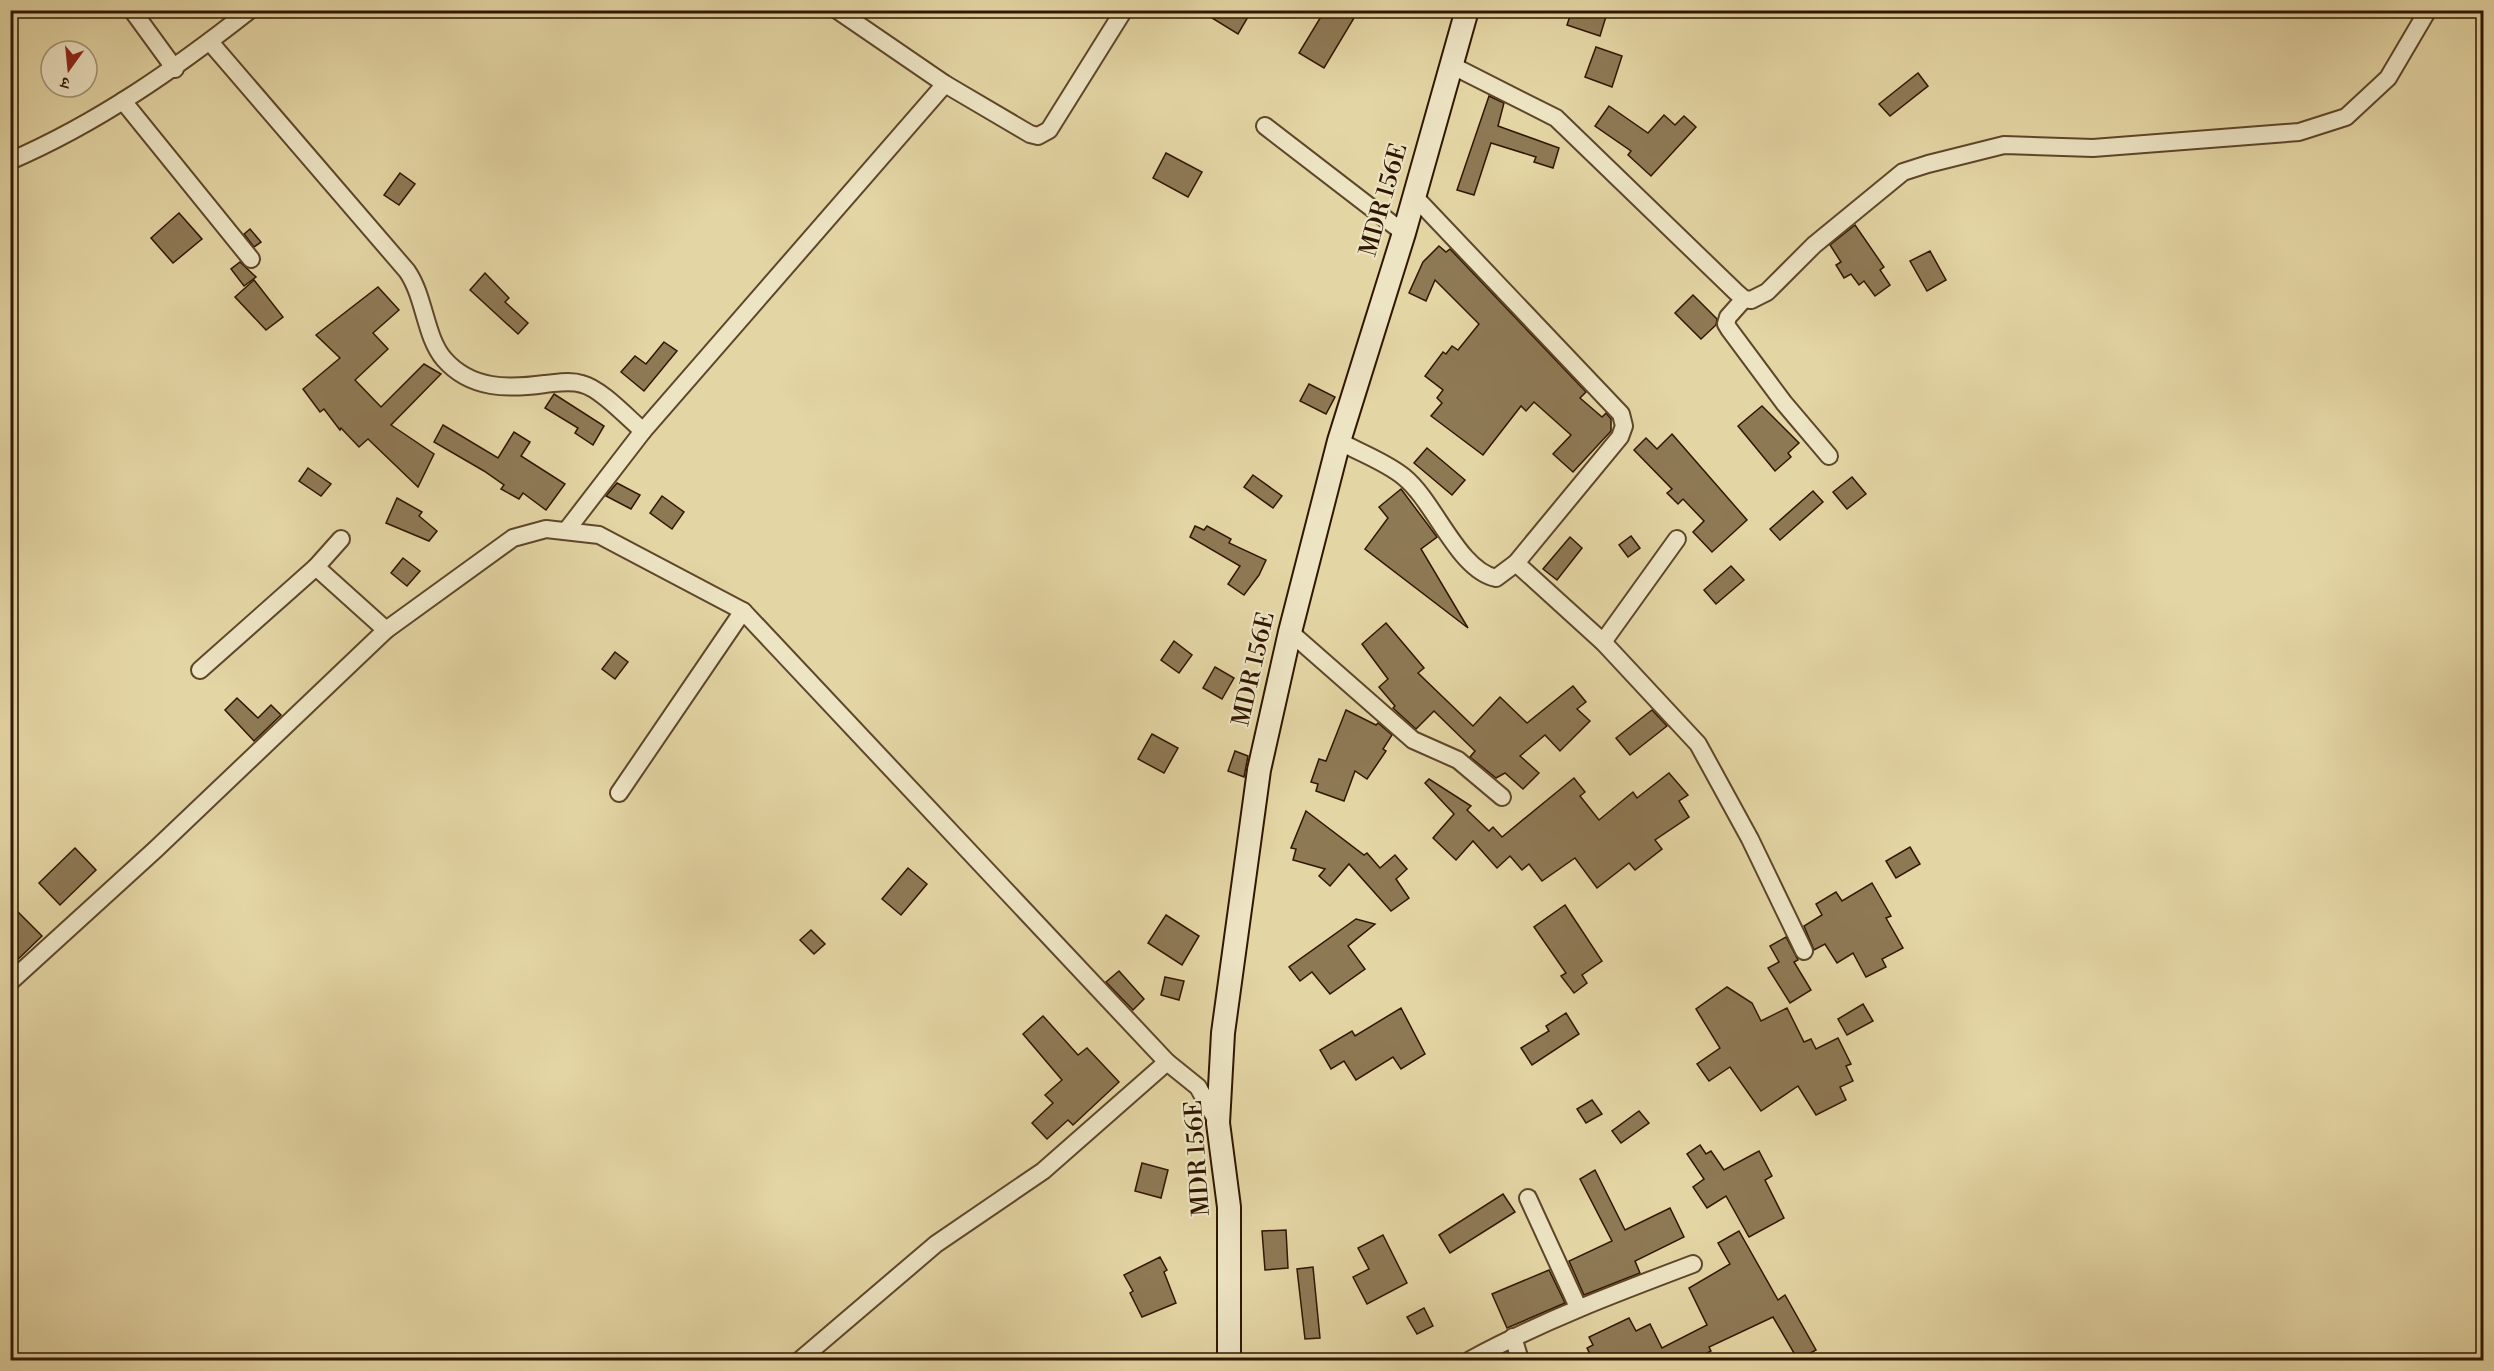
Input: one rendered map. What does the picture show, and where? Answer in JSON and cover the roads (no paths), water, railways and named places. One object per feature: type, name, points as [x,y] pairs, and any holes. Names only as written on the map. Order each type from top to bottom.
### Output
[{"type":"main road","name":"MDR 156E","points":[[1229,1360],[1229,1207],[1218,1123],[1223,1034],[1259,770],[1290,632],[1339,441],[1404,233],[1467,10]]},
{"type":"street","points":[[132,10],[175,69]]},
{"type":"street","points":[[10,161],[62,139],[123,102],[175,69],[250,10]]},
{"type":"street","points":[[837,10],[945,84],[1030,134],[1044,135],[1124,10]]},
{"type":"street","points":[[1451,65],[1557,118],[1744,299],[1756,299],[1767,292],[1814,245],[1903,172],[1928,164],[2004,145],[2094,148],[2299,132],[2346,117],[2388,78],[2428,10]]},
{"type":"street","points":[[210,42],[407,271],[416,284],[436,347],[444,360],[481,383],[497,388],[567,382],[589,386],[643,431]]},
{"type":"street","points":[[566,531],[643,431],[945,84]]},
{"type":"street","points":[[123,102],[251,259]]},
{"type":"street","points":[[1265,126],[1404,233]]},
{"type":"street","points":[[1339,441],[1404,476],[1421,495],[1472,565],[1485,575],[1496,578],[1516,563],[1620,437],[1624,426],[1620,414],[1414,196]]},
{"type":"street","points":[[1744,299],[1728,317],[1726,324],[1784,404],[1829,456]]},
{"type":"street","points":[[10,982],[156,849],[386,630],[513,538],[546,529],[566,531],[599,535],[742,611],[1167,1062],[1198,1087],[1218,1123]]},
{"type":"street","points":[[200,670],[316,567],[341,539]]},
{"type":"street","points":[[1603,642],[1677,539]]},
{"type":"street","points":[[1516,563],[1603,642],[1698,744],[1750,839],[1804,951]]},
{"type":"street","points":[[316,567],[386,630]]},
{"type":"street","points":[[619,794],[742,611]]},
{"type":"street","points":[[1290,632],[1413,740],[1458,760],[1502,797]]},
{"type":"street","points":[[800,1360],[936,1244],[1043,1171],[1167,1062]]},
{"type":"street","points":[[1528,1198],[1578,1307]]},
{"type":"street","points":[[1470,1360],[1578,1307],[1693,1264]]},
{"type":"street","points":[[1513,1337],[1520,1360]]}]
